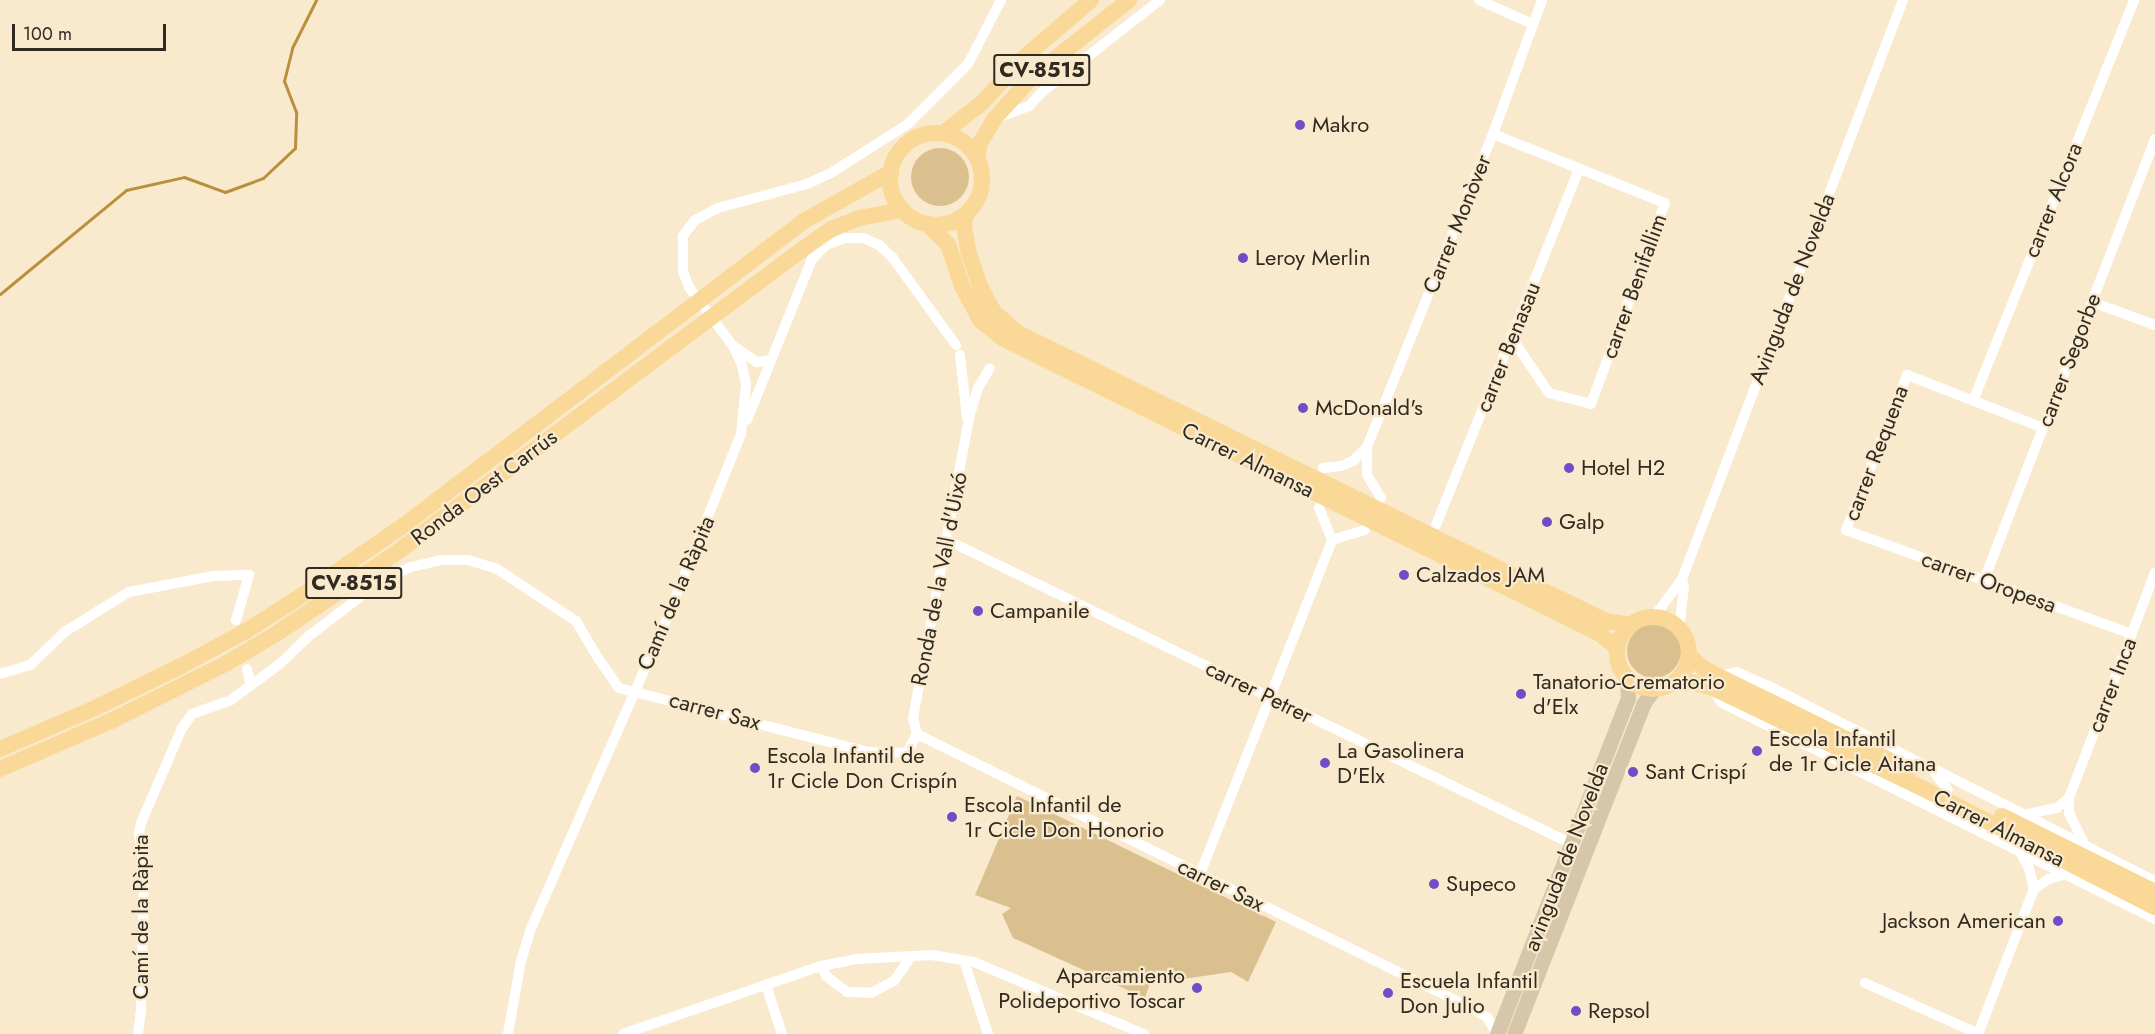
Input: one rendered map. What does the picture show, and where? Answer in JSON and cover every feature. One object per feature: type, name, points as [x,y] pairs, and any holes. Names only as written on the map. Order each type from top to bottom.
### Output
[{"type":"main road","name":"CV-8515","points":[[891,172],[900,152],[915,138],[929,134],[943,134],[982,102],[1021,60],[1090,0]]},
{"type":"main road","name":"CV-8515","points":[[965,214],[974,206],[982,182],[977,158],[980,143],[995,118],[1032,77],[1129,0]]},
{"type":"main road","points":[[943,134],[963,142],[977,158]]},
{"type":"main road","points":[[891,172],[895,198],[903,210],[914,219],[927,224],[947,224],[965,214]]},
{"type":"main road","name":"Ronda Oest Carrús","points":[[0,749],[95,708],[183,665],[275,612],[403,526],[804,222],[891,172]]},
{"type":"main road","name":"CV-8515","points":[[867,216],[903,210]]},
{"type":"main road","name":"Carrer Almansa","points":[[965,214],[964,227],[969,254],[980,286],[994,312],[1011,328],[1606,621],[1631,625]]},
{"type":"main road","points":[[829,241],[867,216]]},
{"type":"main road","name":"Ronda Oest Carrús","points":[[0,768],[139,708],[227,663],[284,629],[396,553],[674,343],[832,229],[867,216]]},
{"type":"main road","name":"Carrer Almansa","points":[[927,224],[948,244],[962,286],[980,320],[1002,338],[1600,634],[1617,648]]},
{"type":"main road","points":[[1011,328],[1030,324]]},
{"type":"main road","points":[[1654,617],[1667,620],[1679,629],[1686,640],[1689,655],[1685,670],[1678,679],[1664,687],[1654,689],[1639,686],[1627,678],[1618,662],[1617,648],[1622,635],[1631,625],[1654,617]]},
{"type":"main road","points":[[1689,655],[1714,682],[1948,790],[2155,892]]},
{"type":"main road","name":"avinguda de Novelda","points":[[1497,1034],[1628,698],[1627,678]]},
{"type":"main road","name":"Carrer Almansa","points":[[1678,679],[1714,682],[2155,907]]},
{"type":"main road","name":"avinguda de Novelda","points":[[1514,1034],[1643,704],[1654,689]]},
{"type":"street","name":"Camí de la Ràpita","points":[[138,1034],[144,865],[139,834],[141,823],[182,728],[192,714],[231,700],[251,686],[281,663],[309,636],[377,584],[411,567],[441,560],[468,560],[497,568],[576,621],[620,688],[635,690],[741,434],[746,384],[742,365],[733,346],[689,287],[682,271],[683,236],[695,220],[717,208],[807,184],[831,172],[908,124],[968,64],[1000,0]]},
{"type":"street","points":[[995,118],[1029,106],[1049,86],[1160,0]]},
{"type":"street","points":[[1479,0],[1533,24]]},
{"type":"street","name":"Carrer Monòver","points":[[1381,498],[1367,475],[1367,447],[1493,134],[1542,0]]},
{"type":"street","name":"Avinguda de Novelda","points":[[1654,617],[1682,579],[1903,0]]},
{"type":"street","name":"carrer Alcora","points":[[1973,401],[2134,0]]},
{"type":"street","name":"carrer Benifallim","points":[[1493,134],[1665,203],[1591,404],[1549,393],[1511,337]]},
{"type":"street","name":"carrer Segorbe","points":[[1984,580],[2155,139]]},
{"type":"street","name":"carrer Benasau","points":[[1436,525],[1579,169]]},
{"type":"street","name":"Ronda de la Vall d'Uixó","points":[[829,241],[864,238],[879,245],[891,257],[958,350],[969,424]]},
{"type":"street","points":[[741,434],[812,259],[829,241]]},
{"type":"street","points":[[2092,302],[2155,325]]},
{"type":"street","points":[[733,346],[757,362],[770,360]]},
{"type":"street","name":"Ronda de la Vall d'Uixó","points":[[917,734],[913,718],[969,424],[978,388],[990,368]]},
{"type":"street","name":"carrer Requena","points":[[1846,530],[1907,375],[1973,401]]},
{"type":"street","points":[[1973,401],[2043,428]]},
{"type":"street","points":[[1323,468],[1341,466],[1353,461],[1367,447]]},
{"type":"street","points":[[1200,874],[1332,540],[1319,508]]},
{"type":"street","points":[[1332,540],[1365,530]]},
{"type":"street","name":"carrer Oropesa","points":[[1846,530],[2132,634]]},
{"type":"street","name":"carrer Petrer","points":[[947,540],[1572,844]]},
{"type":"street","name":"carrer Inca","points":[[2069,798],[2155,573]]},
{"type":"street","points":[[0,674],[30,665],[66,631],[129,592],[214,576],[249,575],[236,620]]},
{"type":"street","name":"Avinguda de Novelda","points":[[1679,629],[1684,587],[1682,579]]},
{"type":"street","points":[[247,669],[251,686]]},
{"type":"street","points":[[2155,881],[2028,814],[1737,672],[1714,682],[1722,703],[2155,919]]},
{"type":"street","points":[[508,1034],[521,961],[532,926],[635,690]]},
{"type":"street","name":"carrer Sax","points":[[635,690],[868,752],[907,753],[917,734],[1478,1012],[1487,1017],[1497,1034]]},
{"type":"street","points":[[1932,769],[1948,790]]},
{"type":"street","points":[[1926,790],[1945,815]]},
{"type":"street","points":[[2028,814],[2057,808],[2069,798]]},
{"type":"street","points":[[2069,798],[2069,813],[2084,844]]},
{"type":"street","points":[[1865,983],[1978,1034],[2034,889],[2029,868],[2019,850]]},
{"type":"street","points":[[2034,889],[2049,879],[2066,873]]},
{"type":"street","points":[[623,1034],[821,966],[856,959],[932,955],[974,962],[1144,1034]]},
{"type":"street","points":[[821,966],[826,976],[848,992],[871,993],[894,981],[911,957]]},
{"type":"street","points":[[964,961],[988,1034]]},
{"type":"street","points":[[766,985],[783,1034]]},
{"type":"shaded area","points":[[934,148],[946,148],[961,156],[969,171],[969,183],[961,198],[946,206],[934,206],[919,198],[911,183],[911,171],[919,156]]},
{"type":"shaded area","points":[[1654,624],[1664,626],[1673,632],[1679,641],[1681,651],[1679,661],[1673,670],[1664,676],[1654,678],[1644,676],[1635,670],[1629,661],[1627,651],[1629,641],[1635,632],[1644,626]]},
{"type":"shaded area","points":[[1017,796],[1276,922],[1248,982],[1231,972],[1183,979],[1151,980],[1145,998],[1013,938],[1002,914],[1011,908],[975,895]]},
{"type":"waterway","points":[[0,294],[126,190],[184,177],[225,192],[263,178],[295,148],[296,112],[284,81],[292,48],[316,0]]},
{"type":"place","name":"Makro","points":[[1300,125]]},
{"type":"place","name":"Leroy Merlin","points":[[1243,258]]},
{"type":"place","name":"McDonald's","points":[[1303,408]]},
{"type":"place","name":"Hotel H2","points":[[1569,468]]},
{"type":"place","name":"Galp","points":[[1547,522]]},
{"type":"place","name":"Calzados JAM","points":[[1404,575]]},
{"type":"place","name":"Campanile","points":[[978,611]]},
{"type":"place","name":"Tanatorio-Crematorio d'Elx","points":[[1521,694]]},
{"type":"place","name":"Escola Infantil de 1r Cicle Aitana","points":[[1757,751]]},
{"type":"place","name":"La Gasolinera D'Elx","points":[[1325,763]]},
{"type":"place","name":"Escola Infantil de 1r Cicle Don Crispín","points":[[755,768]]},
{"type":"place","name":"Sant Crispí","points":[[1633,772]]},
{"type":"place","name":"Escola Infantil de 1r Cicle Don Honorio","points":[[952,817]]},
{"type":"place","name":"Supeco","points":[[1434,884]]},
{"type":"place","name":"Jackson American","points":[[2058,921]]},
{"type":"place","name":"Aparcamiento Polideportivo Toscar","points":[[1197,988]]},
{"type":"place","name":"Escuela Infantil Don Julio","points":[[1388,993]]},
{"type":"place","name":"Repsol","points":[[1576,1011]]}]
